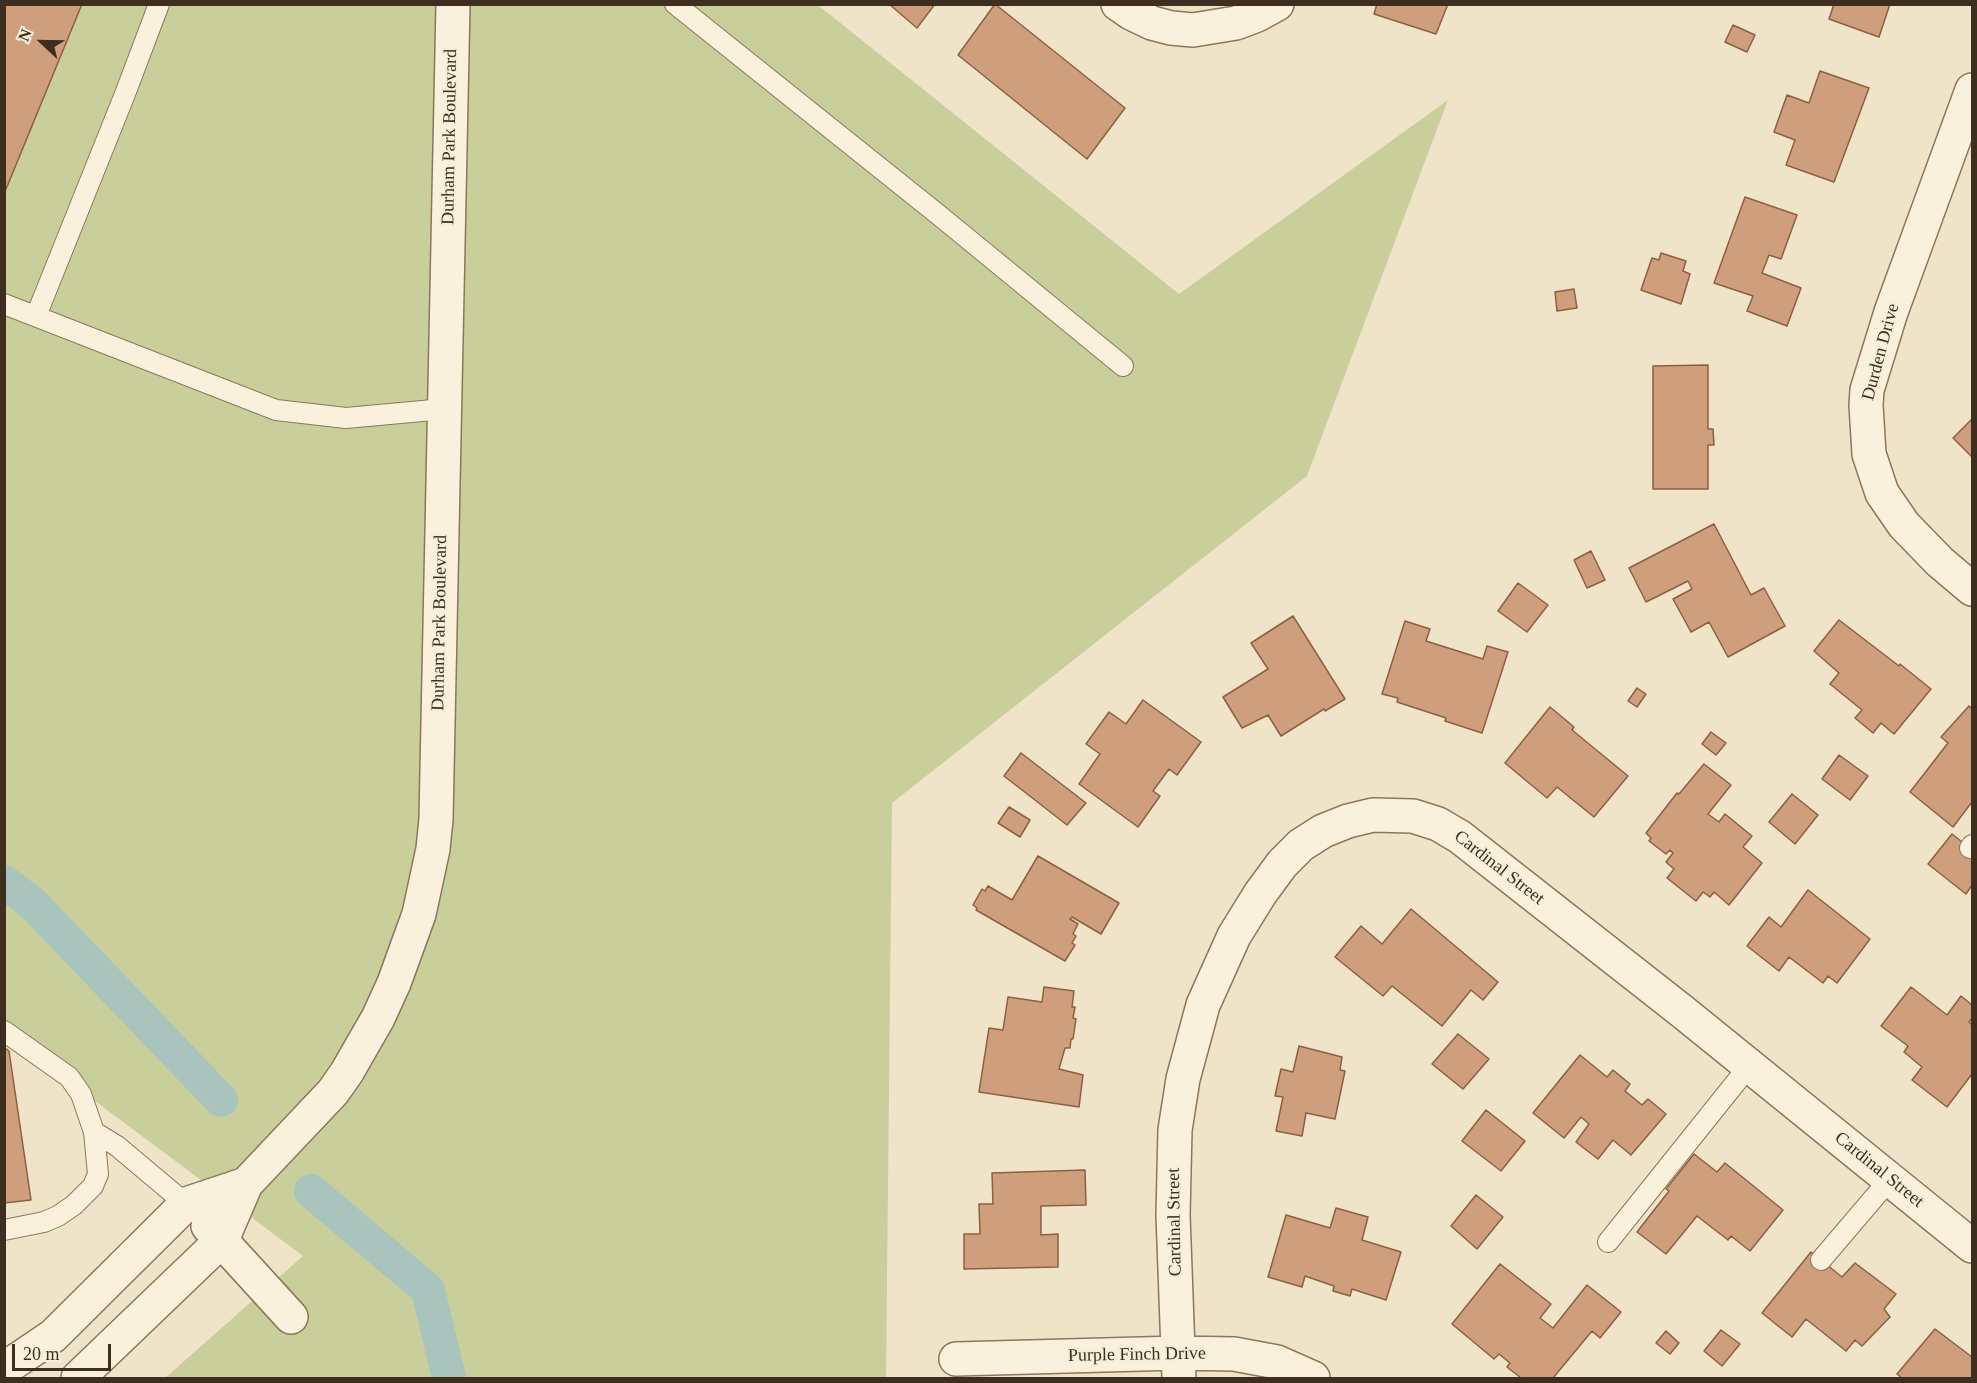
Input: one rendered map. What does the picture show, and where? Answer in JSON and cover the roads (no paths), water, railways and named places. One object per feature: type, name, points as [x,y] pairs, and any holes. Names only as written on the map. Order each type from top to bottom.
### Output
[{"type":"street","name":"Durham Park Boulevard","points":[[78,1378],[222,1240],[246,1184],[333,1092],[372,1028],[394,983],[419,914],[433,849],[436,819],[453,4]]},
{"type":"street","points":[[1118,4],[1131,14],[1152,23],[1193,30],[1236,23],[1277,4]]},
{"type":"street","name":"Durden Drive","points":[[1970,104],[1888,321],[1867,390],[1866,405],[1869,454],[1882,493],[1910,531],[1940,562],[1972,589]]},
{"type":"street","name":"Cardinal Street","points":[[1179,1366],[1174,1226],[1175,1130],[1183,1079],[1195,1029],[1212,981],[1246,915],[1282,864],[1301,846],[1323,831],[1354,819],[1387,814],[1413,816],[1449,829],[1972,1246]]},
{"type":"street","name":"Durham Park Boulevard","points":[[4,1369],[53,1336],[186,1204],[246,1184]]},
{"type":"street","points":[[186,1204],[222,1240],[291,1317]]},
{"type":"street","name":"Purple Finch Drive","points":[[956,1359],[1041,1368],[1179,1366],[1249,1356],[1277,1362],[1313,1378]]},
{"type":"lane","points":[[36,316],[159,4]]},
{"type":"lane","points":[[675,4],[1123,366]]},
{"type":"lane","points":[[4,304],[276,410],[346,418],[444,409]]},
{"type":"lane","points":[[4,1030],[69,1077],[81,1094],[94,1132],[98,1174],[93,1186],[74,1205],[58,1216],[4,1230]]},
{"type":"lane","points":[[1608,1242],[1749,1066]]},
{"type":"lane","points":[[94,1132],[117,1146],[186,1204]]},
{"type":"lane","points":[[1821,1260],[1890,1179]]},
{"type":"waterway","points":[[4,882],[32,903],[221,1100]]},
{"type":"waterway","points":[[311,1191],[428,1290],[449,1378]]}]
